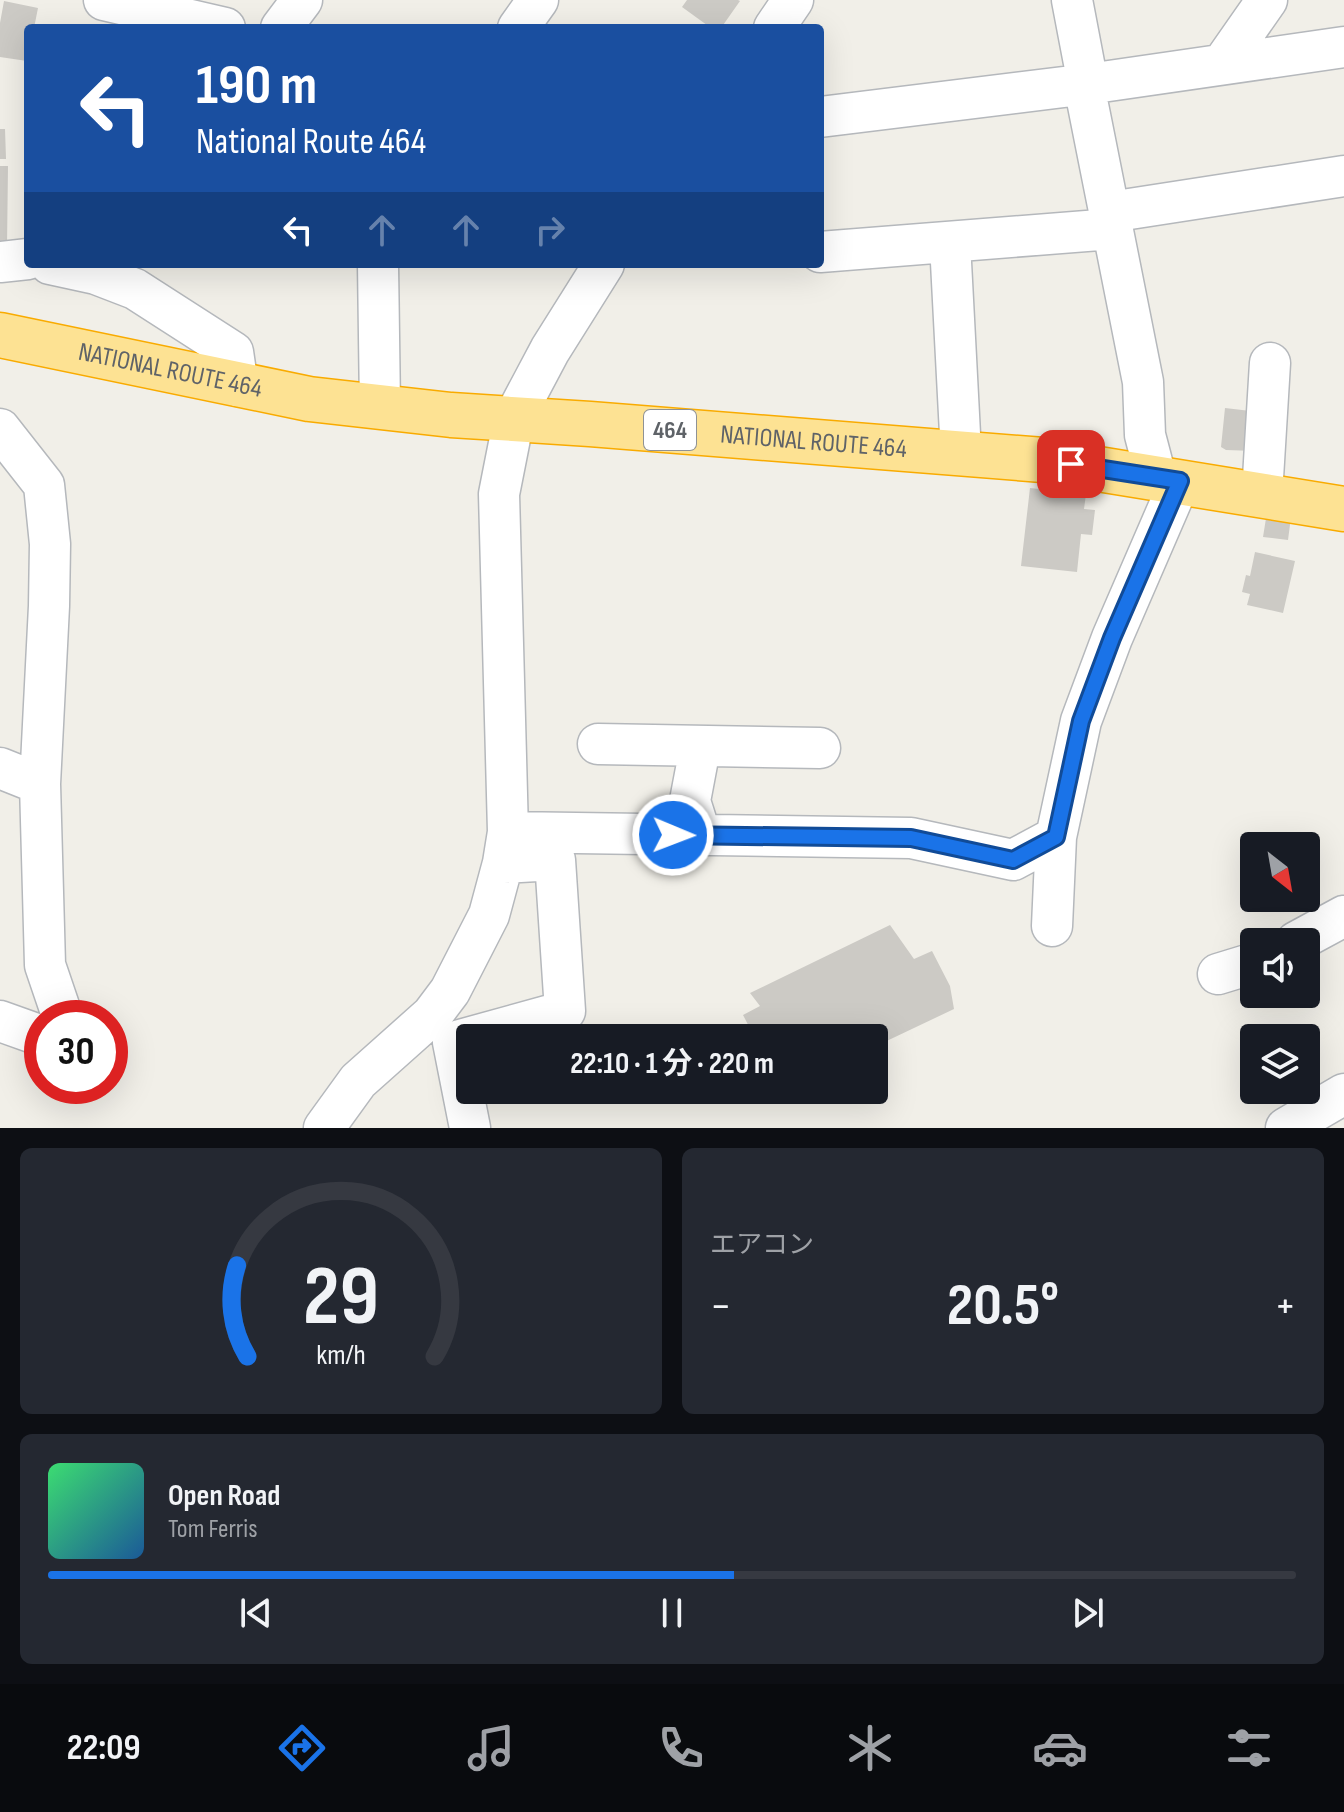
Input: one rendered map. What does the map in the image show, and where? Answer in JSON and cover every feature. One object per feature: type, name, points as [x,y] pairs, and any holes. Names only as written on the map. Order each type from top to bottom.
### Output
[{"type":"highway","name":"NATIONAL ROUTE 464","points":[[0,335],[309,399],[380,408],[1043,460],[1344,509]]},
{"type":"street","points":[[104,0],[208,24]]},
{"type":"street","points":[[284,24],[302,0]]},
{"type":"street","points":[[521,24],[538,0]]},
{"type":"street","points":[[777,24],[793,0]]},
{"type":"street","points":[[1052,926],[1056,837],[1081,721],[1168,479],[1145,435],[1143,382],[1087,100],[1088,84],[1072,0]]},
{"type":"street","points":[[1223,63],[1267,0]]},
{"type":"street","points":[[824,117],[1088,84],[1344,47]]},
{"type":"street","points":[[824,252],[950,243],[1111,220],[1344,176]]},
{"type":"street","points":[[950,243],[961,453]]},
{"type":"street","points":[[0,262],[24,259]]},
{"type":"street","points":[[68,268],[96,274],[135,289],[233,352],[238,386]]},
{"type":"street","points":[[378,268],[380,408]]},
{"type":"street","points":[[324,1128],[358,1081],[432,1015],[450,991],[489,915],[505,848],[499,494],[514,418],[550,350],[601,268]]},
{"type":"street","points":[[1263,478],[1270,363]]},
{"type":"street","points":[[0,429],[44,485],[50,544],[40,784],[45,965],[57,1000]]},
{"type":"street","points":[[598,744],[820,748]]},
{"type":"street","points":[[700,748],[690,801],[701,836]]},
{"type":"street","points":[[0,768],[40,784]]},
{"type":"street","points":[[505,848],[701,836],[911,838],[1013,860],[1056,837]]},
{"type":"street","points":[[470,1128],[453,1042],[565,1011],[555,860],[505,848]]},
{"type":"street","points":[[1320,929],[1344,916]]},
{"type":"street","points":[[295,1128],[348,1071],[421,1006],[466,959]]},
{"type":"street","points":[[0,1021],[24,1030]]},
{"type":"street","points":[[1286,1128],[1344,1094]]},
{"type":"building","points":[[687,0],[740,1],[724,24],[705,24],[682,7]]},
{"type":"building","points":[[4,1],[38,8],[35,24],[24,24],[24,61],[0,57],[0,23]]},
{"type":"building","points":[[0,129],[5,129],[6,159],[0,159]]},
{"type":"building","points":[[0,166],[8,166],[7,245],[0,245]]},
{"type":"building","points":[[1225,408],[1259,412],[1255,451],[1221,447]]},
{"type":"building","points":[[1030,488],[1086,494],[1084,509],[1095,510],[1092,535],[1081,534],[1077,572],[1021,566]]},
{"type":"building","points":[[1267,512],[1291,517],[1288,540],[1263,537]]},
{"type":"building","points":[[1255,552],[1295,561],[1283,613],[1247,605],[1250,594],[1242,592],[1246,575],[1250,576]]},
{"type":"building","points":[[890,925],[914,959],[932,951],[950,986],[954,1009],[888,1040],[888,1024],[748,1024],[743,1015],[760,1006],[750,993]]},
{"type":"route","points":[[673,835],[911,838],[1013,860],[1056,837],[1081,721],[1112,638],[1180,481],[1071,464]]}]
